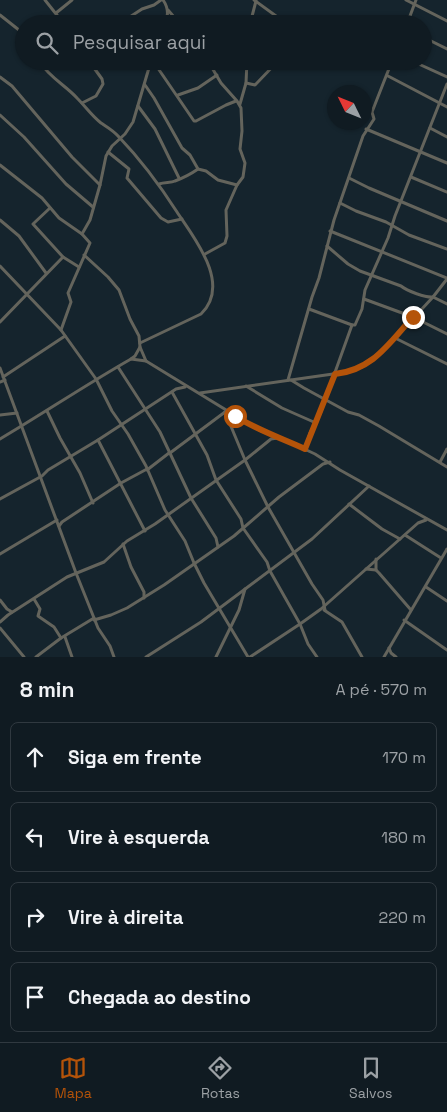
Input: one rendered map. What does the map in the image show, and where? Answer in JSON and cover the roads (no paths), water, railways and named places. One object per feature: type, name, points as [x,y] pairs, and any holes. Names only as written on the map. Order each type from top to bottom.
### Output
[{"type":"street","points":[[45,0],[56,13],[72,0]]},
{"type":"street","points":[[133,15],[162,0],[172,15]]},
{"type":"street","points":[[406,0],[415,2],[447,21]]},
{"type":"street","points":[[252,15],[255,1],[275,15]]},
{"type":"street","points":[[410,15],[415,2]]},
{"type":"street","points":[[168,10],[168,15]]},
{"type":"street","points":[[0,15],[15,27]]},
{"type":"street","points":[[432,42],[447,50]]},
{"type":"street","points":[[0,439],[46,413],[96,379],[131,359],[135,356],[140,345],[201,314],[211,297],[212,284],[205,254],[151,173],[120,137],[100,122],[46,70]]},
{"type":"street","points":[[82,103],[96,96],[103,84],[102,78],[96,70]]},
{"type":"street","points":[[82,234],[89,222],[108,152],[131,126],[149,70]]},
{"type":"street","points":[[159,70],[195,121],[226,105],[238,103]]},
{"type":"street","points":[[214,70],[225,88],[238,103]]},
{"type":"street","points":[[205,254],[225,243],[227,236],[226,210],[237,185],[244,177],[245,166],[240,149],[242,128],[238,103],[246,83],[247,70]]},
{"type":"street","points":[[246,83],[255,85],[269,70]]},
{"type":"street","points":[[372,112],[390,70]]},
{"type":"street","points":[[432,70],[447,77]]},
{"type":"street","points":[[177,95],[198,88],[217,75]]},
{"type":"street","points":[[388,76],[447,107]]},
{"type":"street","points":[[0,77],[12,86],[63,148],[100,185]]},
{"type":"street","points":[[305,449],[352,325],[355,325],[357,322],[365,290],[382,252],[447,84]]},
{"type":"street","points":[[145,85],[180,143],[198,168],[206,171],[218,180],[237,185]]},
{"type":"street","points":[[138,106],[155,129],[179,178]]},
{"type":"street","points":[[0,115],[24,137],[30,146],[66,184],[93,208]]},
{"type":"street","points":[[430,128],[447,137]]},
{"type":"street","points":[[289,380],[319,278],[330,231],[366,130]]},
{"type":"street","points":[[368,130],[447,163]]},
{"type":"street","points":[[108,152],[129,169],[127,178],[161,218],[168,222],[182,219]]},
{"type":"street","points":[[0,165],[42,198],[66,224],[82,234],[90,243],[68,293],[71,302],[60,330]]},
{"type":"street","points":[[159,184],[168,181],[173,182],[198,168]]},
{"type":"street","points":[[411,177],[447,192]]},
{"type":"street","points":[[349,178],[447,221]]},
{"type":"street","points":[[340,203],[409,235],[447,249]]},
{"type":"street","points":[[50,208],[33,224],[63,257],[79,267]]},
{"type":"street","points":[[0,220],[19,236],[46,273]]},
{"type":"street","points":[[199,393],[335,374],[362,367],[396,338],[433,297],[447,278],[330,231]]},
{"type":"street","points":[[327,246],[348,264],[372,276],[429,298],[433,297],[447,304]]},
{"type":"street","points":[[84,255],[103,271],[119,290],[139,336],[146,361]]},
{"type":"street","points":[[0,322],[63,257]]},
{"type":"street","points":[[0,266],[60,330],[96,379],[112,411],[147,468],[153,486],[185,541],[194,563],[219,609],[249,657],[323,608],[400,538],[418,523],[427,520]]},
{"type":"street","points":[[364,299],[413,317],[447,334]]},
{"type":"street","points":[[309,309],[352,325]]},
{"type":"street","points":[[0,382],[64,336]]},
{"type":"street","points":[[396,338],[447,364]]},
{"type":"street","points":[[131,359],[146,361],[199,393],[226,412],[259,430],[281,438],[330,462],[340,470],[419,516],[447,530]]},
{"type":"street","points":[[118,366],[160,432],[191,498],[216,538],[218,547]]},
{"type":"street","points":[[0,368],[94,619],[110,646],[114,657]]},
{"type":"street","points":[[289,380],[348,412],[379,426],[447,467]]},
{"type":"street","points":[[0,499],[122,425],[176,389],[186,386]]},
{"type":"street","points":[[246,386],[282,408],[316,423]]},
{"type":"street","points":[[172,392],[196,433],[207,455],[216,480],[241,519],[243,528],[267,562],[270,571],[303,629],[308,644],[317,657]]},
{"type":"street","points":[[0,554],[59,523],[93,503],[121,483],[152,466],[226,412]]},
{"type":"street","points":[[226,412],[245,460],[268,507],[323,600],[323,608]]},
{"type":"street","points":[[0,416],[17,413]]},
{"type":"street","points":[[46,413],[71,456],[93,503]]},
{"type":"street","points":[[0,622],[60,581],[104,562],[123,544],[271,440],[281,438]]},
{"type":"street","points":[[98,440],[144,531]]},
{"type":"street","points":[[440,462],[447,449]]},
{"type":"street","points":[[320,466],[322,458]]},
{"type":"street","points":[[36,657],[63,637],[94,619],[117,613],[144,598],[218,547],[320,466],[330,462]]},
{"type":"street","points":[[146,657],[202,622],[316,536],[369,486]]},
{"type":"street","points":[[349,504],[382,529],[400,538]]},
{"type":"street","points":[[418,523],[419,516]]},
{"type":"street","points":[[405,535],[441,558]]},
{"type":"street","points":[[123,544],[131,567],[144,592],[144,598]]},
{"type":"street","points":[[384,656],[404,620],[426,588],[427,582],[447,548]]},
{"type":"street","points":[[117,551],[122,551],[126,554]]},
{"type":"street","points":[[376,559],[376,570],[411,610]]},
{"type":"street","points":[[366,569],[376,570]]},
{"type":"street","points":[[426,588],[447,601]]},
{"type":"street","points":[[216,657],[239,610],[245,589]]},
{"type":"street","points":[[144,592],[150,594]]},
{"type":"street","points":[[34,599],[40,609],[38,616],[63,637],[72,657]]},
{"type":"street","points":[[0,600],[9,611],[13,612]]},
{"type":"street","points":[[323,600],[328,602]]},
{"type":"street","points":[[323,608],[342,622],[362,657]]},
{"type":"street","points":[[404,620],[447,650]]},
{"type":"street","points":[[296,627],[303,629]]},
{"type":"street","points":[[0,628],[24,657]]},
{"type":"street","points":[[389,648],[394,656]]},
{"type":"street","points":[[384,656],[394,656]]}]
